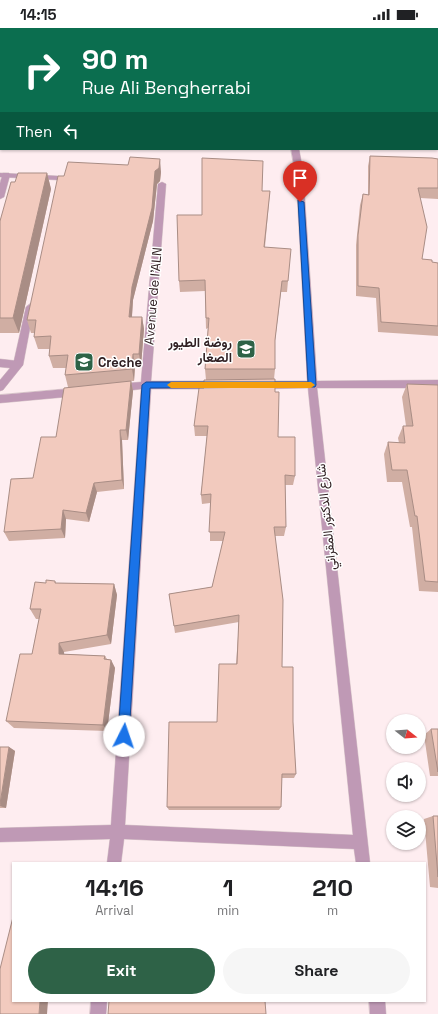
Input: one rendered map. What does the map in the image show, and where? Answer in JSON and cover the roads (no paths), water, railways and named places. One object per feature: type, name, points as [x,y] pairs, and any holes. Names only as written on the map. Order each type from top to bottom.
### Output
[{"type":"street","name":"شارع الدكتور المقراني","points":[[295,150],[298,171],[312,385],[363,862]]},
{"type":"street","points":[[0,197],[3,175],[57,182]]},
{"type":"street","name":"Avenue de l'ALN","points":[[114,862],[118,832],[146,385],[162,184]]},
{"type":"street","points":[[0,387],[18,365],[33,295]]},
{"type":"street","points":[[0,363],[18,365]]},
{"type":"street","points":[[249,385],[438,384]]},
{"type":"street","points":[[108,389],[146,385],[225,385]]},
{"type":"street","points":[[0,399],[85,391]]},
{"type":"street","points":[[0,835],[118,832],[361,842]]},
{"type":"street","points":[[98,1014],[99,1002]]},
{"type":"street","points":[[377,1002],[378,1014]]},
{"type":"place","name":"روضة الطيور الصغار","points":[[246,349]]},
{"type":"place","name":"Crèche","points":[[84,362]]}]
